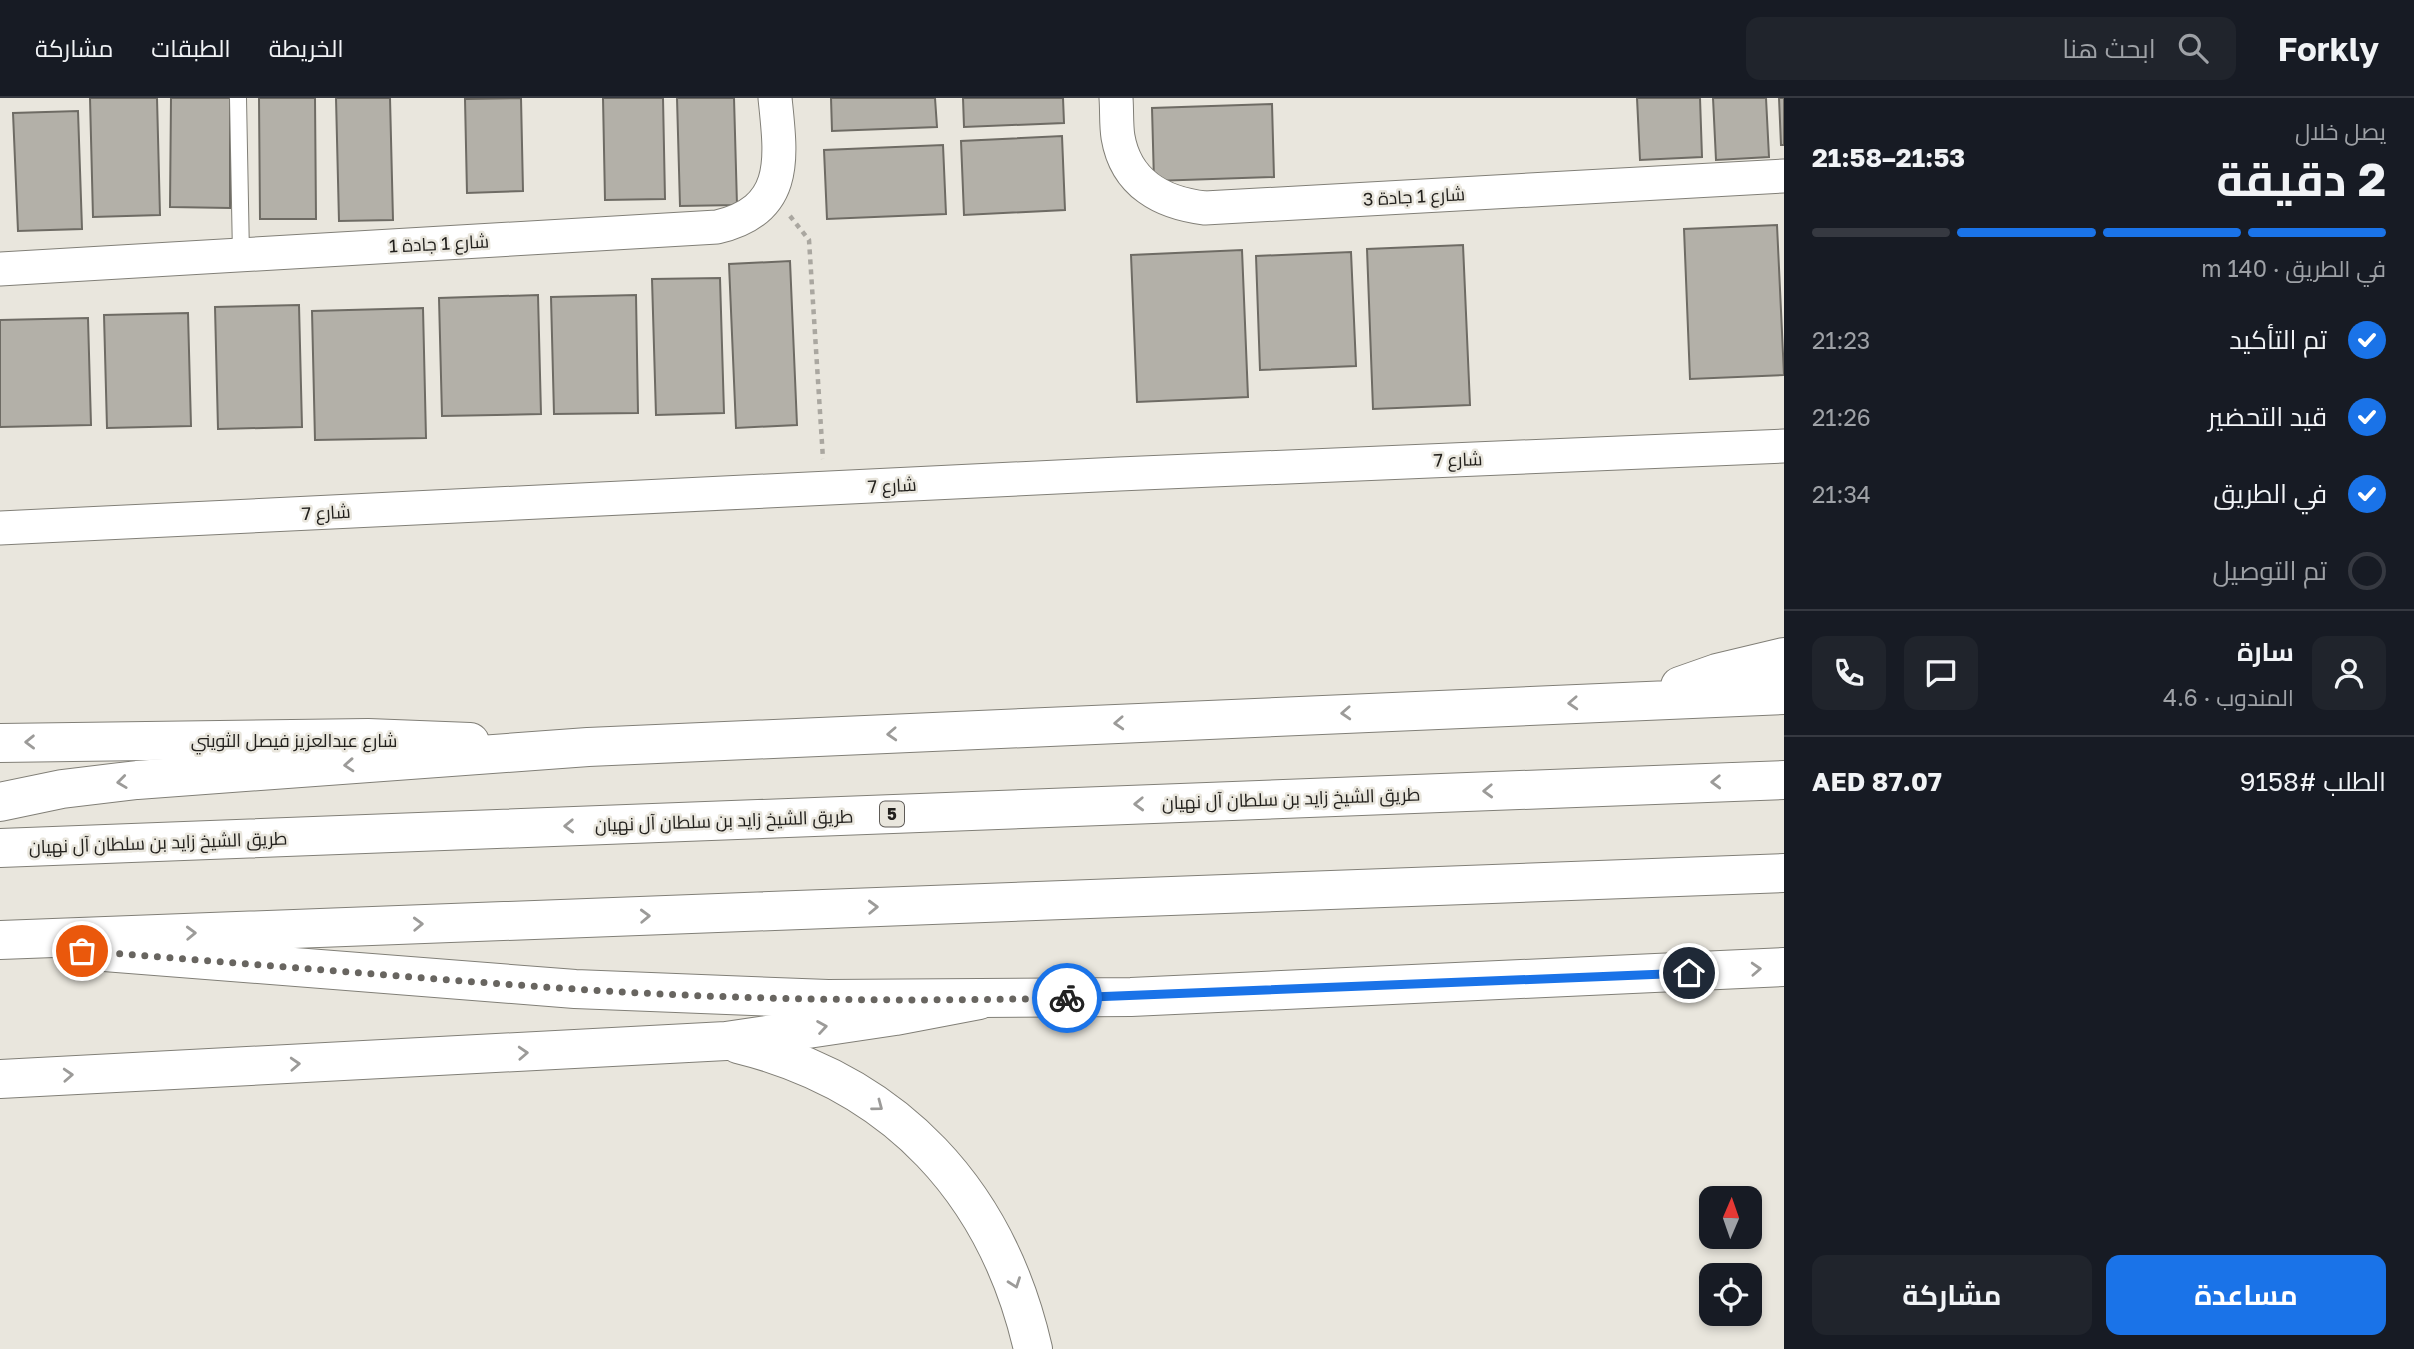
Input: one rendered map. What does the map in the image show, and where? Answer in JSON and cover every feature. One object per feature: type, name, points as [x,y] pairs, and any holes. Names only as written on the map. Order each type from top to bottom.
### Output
[{"type":"main road","points":[[1642,700],[1717,673],[1784,657]]},
{"type":"main road","points":[[0,802],[62,789],[137,780],[588,747],[1784,695]]},
{"type":"main road","name":"شارع عبدالعزيز فيصل الثويني","points":[[0,743],[368,738],[588,747]]},
{"type":"main road","name":"طريق الشيخ زايد بن سلطان آل نهيان","points":[[0,848],[1784,780]]},
{"type":"main road","points":[[0,942],[1784,873]]},
{"type":"main road","points":[[0,942],[575,989],[828,999],[979,1000],[1145,996],[1784,967]]},
{"type":"main road","points":[[0,1079],[726,1041],[895,1016],[979,1000]]},
{"type":"main road","points":[[726,1041],[788,1059],[835,1080],[869,1099],[928,1148],[954,1177],[996,1241],[1025,1313],[1033,1349]]},
{"type":"street","name":"شارع 1 جادة 1","points":[[0,269],[717,227],[736,223],[751,214],[763,201],[771,190],[780,165],[775,98]]},
{"type":"street","name":"شارع 1 جادة 3","points":[[1116,98],[1118,137],[1125,160],[1139,180],[1158,196],[1181,205],[1205,208],[1784,176]]},
{"type":"street","name":"شارع 7","points":[[0,528],[1784,446]]},
{"type":"lane","points":[[238,98],[241,255]]},
{"type":"path","points":[[763,201],[791,217],[809,240],[825,488]]},
{"type":"building","points":[[90,98],[157,98],[160,215],[93,217]]},
{"type":"building","points":[[171,98],[230,98],[230,208],[170,207]]},
{"type":"building","points":[[259,98],[315,98],[316,219],[260,219]]},
{"type":"building","points":[[336,98],[390,98],[393,220],[339,221]]},
{"type":"building","points":[[521,98],[523,191],[467,193],[465,99]]},
{"type":"building","points":[[603,98],[663,98],[665,199],[605,200]]},
{"type":"building","points":[[677,98],[734,98],[737,205],[680,206]]},
{"type":"building","points":[[831,98],[935,98],[937,127],[832,131]]},
{"type":"building","points":[[963,98],[1063,98],[1064,123],[964,127]]},
{"type":"building","points":[[1637,98],[1700,98],[1702,157],[1640,160]]},
{"type":"building","points":[[1713,98],[1766,98],[1769,157],[1716,160]]},
{"type":"building","points":[[1779,98],[1784,98],[1784,145],[1781,145]]},
{"type":"building","points":[[1272,104],[1274,177],[1154,181],[1152,108]]},
{"type":"building","points":[[78,111],[82,229],[18,231],[13,113]]},
{"type":"building","points":[[1062,136],[1065,210],[964,215],[961,141]]},
{"type":"building","points":[[943,145],[946,214],[827,219],[824,150]]},
{"type":"building","points":[[1777,225],[1784,375],[1690,379],[1684,229]]},
{"type":"building","points":[[1463,245],[1470,405],[1373,409],[1367,249]]},
{"type":"building","points":[[1242,250],[1248,397],[1137,402],[1131,255]]},
{"type":"building","points":[[1351,252],[1356,366],[1260,370],[1256,256]]},
{"type":"building","points":[[790,261],[797,425],[736,428],[729,264]]},
{"type":"building","points":[[720,278],[724,413],[656,415],[652,279]]},
{"type":"building","points":[[538,295],[541,414],[442,416],[439,298]]},
{"type":"building","points":[[636,295],[638,413],[554,414],[551,297]]},
{"type":"building","points":[[299,305],[302,427],[218,429],[215,307]]},
{"type":"building","points":[[423,308],[426,438],[315,440],[312,311]]},
{"type":"building","points":[[188,313],[191,426],[107,428],[104,315]]},
{"type":"building","points":[[88,318],[91,425],[0,427],[0,320]]},
{"type":"way so far","points":[[82,951],[575,989],[828,999],[1067,998]]},
{"type":"route","points":[[1067,998],[1689,973]]}]
